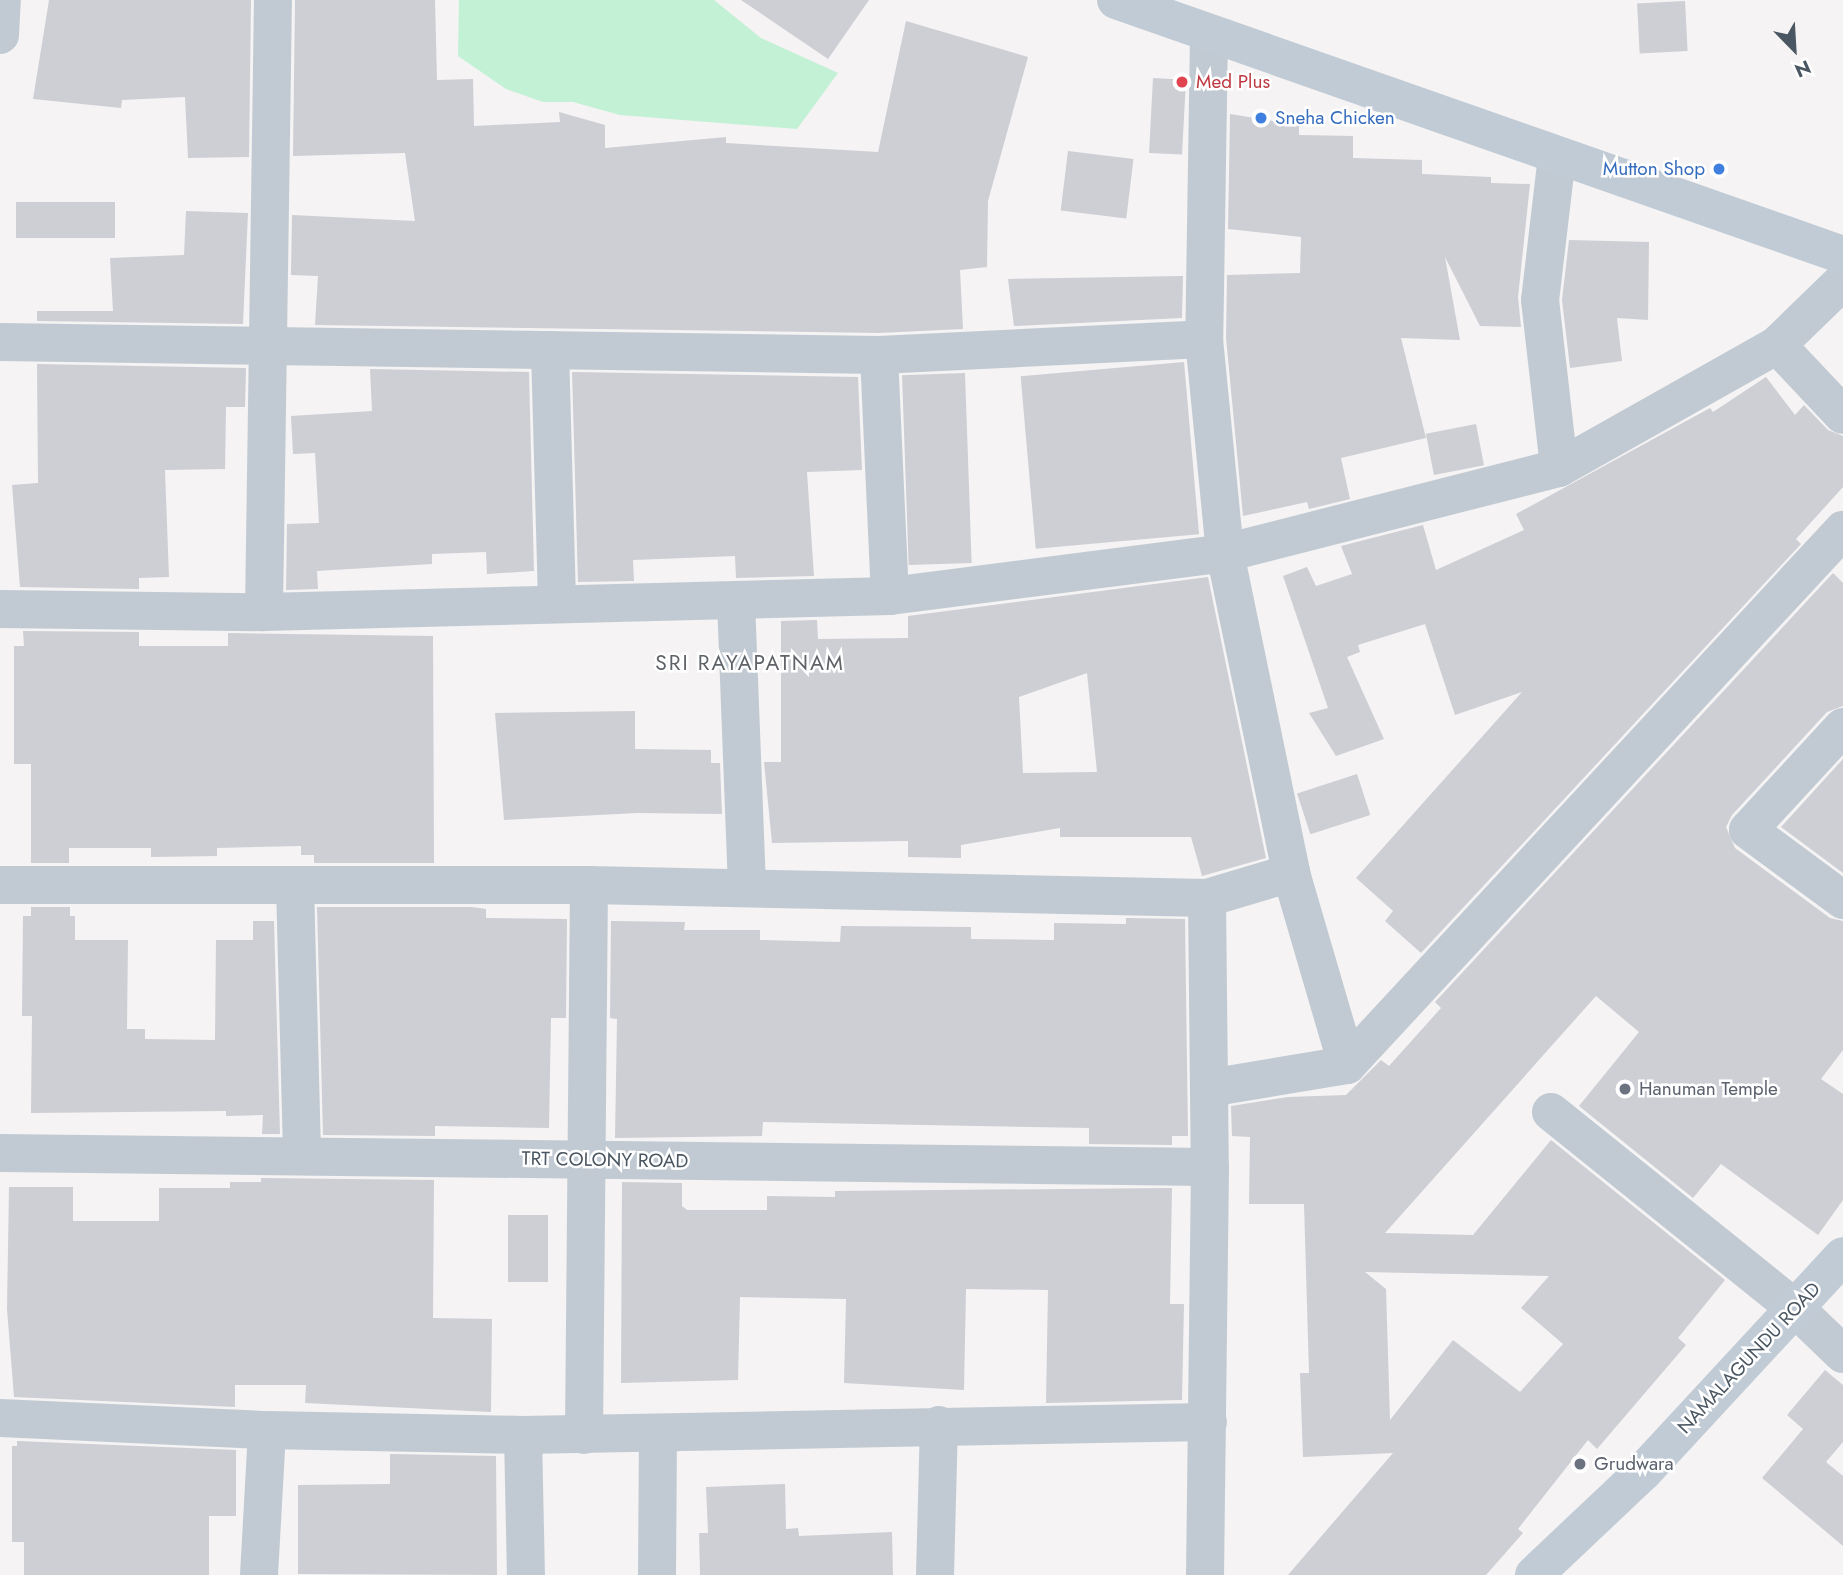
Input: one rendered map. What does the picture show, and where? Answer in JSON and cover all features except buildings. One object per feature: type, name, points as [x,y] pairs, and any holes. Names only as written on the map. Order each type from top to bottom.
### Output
[{"type":"street","points":[[0,35],[2,0]]},
{"type":"street","points":[[264,612],[273,0]]},
{"type":"street","points":[[1116,0],[1209,36],[1843,255]]},
{"type":"street","points":[[1209,36],[1204,339],[1225,554],[1291,873],[1347,1065]]},
{"type":"street","points":[[1557,156],[1540,300],[1559,468]]},
{"type":"street","points":[[0,609],[264,612],[890,596],[1225,554],[1559,468],[1777,345],[1843,282]]},
{"type":"street","points":[[0,342],[879,355],[1204,339]]},
{"type":"street","points":[[1777,345],[1843,415]]},
{"type":"street","points":[[551,350],[557,604]]},
{"type":"street","points":[[879,355],[890,596]]},
{"type":"street","points":[[1209,1088],[1347,1065],[1843,530]]},
{"type":"street","points":[[736,601],[747,887]]},
{"type":"street","points":[[1843,727],[1748,830],[1843,900]]},
{"type":"street","points":[[0,885],[589,885],[1207,898],[1291,873]]},
{"type":"street","points":[[295,885],[302,1156]]},
{"type":"street","points":[[584,1435],[589,885]]},
{"type":"street","points":[[1205,1575],[1210,1167],[1207,898]]},
{"type":"street","points":[[1551,1112],[1796,1309],[1843,1354]]},
{"type":"street","name":"TRT COLONY ROAD","points":[[0,1153],[1210,1167]]},
{"type":"street","name":"NAMALAGUNDU ROAD","points":[[1534,1575],[1643,1472],[1843,1256]]},
{"type":"street","points":[[0,1418],[267,1430],[523,1435],[1208,1422]]},
{"type":"street","points":[[935,1575],[939,1426]]},
{"type":"street","points":[[259,1575],[267,1430]]},
{"type":"street","points":[[656,1575],[658,1434]]},
{"type":"street","points":[[523,1435],[526,1575]]},
{"type":"green space","points":[[459,0],[714,0],[761,38],[838,73],[797,129],[620,115],[573,102],[543,102],[506,89],[458,56]]},
{"type":"place","name":"Med Plus","points":[[1182,82]]},
{"type":"place","name":"Sneha Chicken","points":[[1261,118]]},
{"type":"place","name":"Mutton Shop","points":[[1719,169]]},
{"type":"place","name":"Hanuman Temple","points":[[1625,1089]]},
{"type":"place","name":"Grudwara","points":[[1580,1464]]},
{"type":"district","name":"SRI RAYAPATNAM","points":[[750,663]]}]
